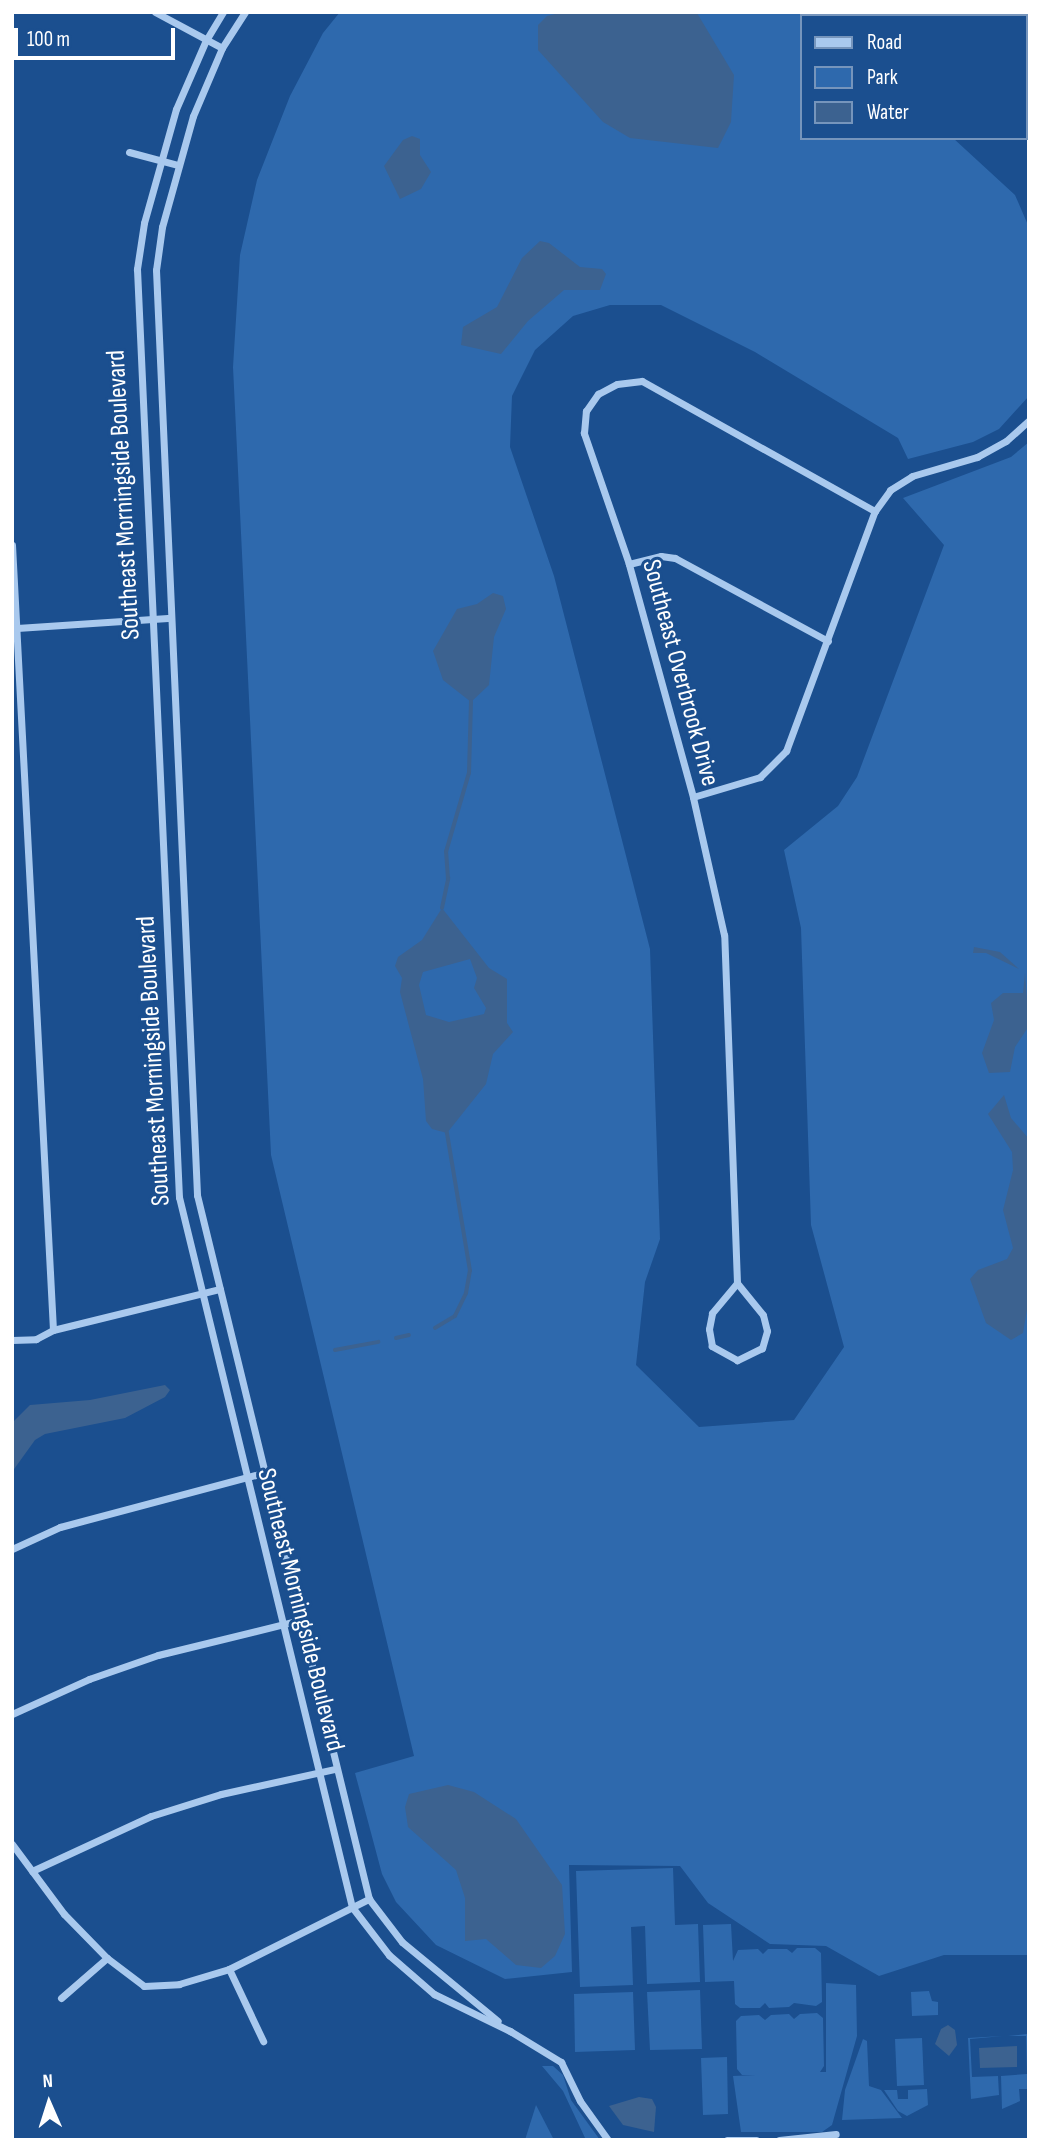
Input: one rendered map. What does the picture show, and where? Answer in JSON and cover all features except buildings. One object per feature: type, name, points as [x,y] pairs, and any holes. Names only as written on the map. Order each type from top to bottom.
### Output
[{"type":"street","points":[[155,12],[222,48]]},
{"type":"street","name":"Southeast Morningside Boulevard","points":[[223,12],[206,40],[160,160],[142,235],[137,317],[149,619],[161,789],[179,1197],[317,1774],[352,1907],[389,1955],[434,1994],[510,2031],[561,2063],[579,2102],[608,2140]]},
{"type":"street","name":"Southeast Morningside Boulevard","points":[[245,12],[222,48],[178,166],[162,227],[156,316],[197,1195],[335,1769],[369,1899],[402,1942],[510,2031]]},
{"type":"street","points":[[129,152],[178,166]]},
{"type":"street","points":[[137,317],[156,316]]},
{"type":"street","name":"Southeast Overbrook Drive","points":[[737,1283],[724,935],[693,797],[629,564],[584,433],[586,411],[598,394],[617,383],[642,381],[660,387],[875,511]]},
{"type":"street","points":[[693,797],[760,777],[774,764],[801,716],[875,511],[891,490],[912,476],[977,457],[1006,441],[1029,420]]},
{"type":"street","points":[[143,470],[161,468]]},
{"type":"street","points":[[12,545],[53,1330]]},
{"type":"street","points":[[629,564],[661,556],[676,558],[828,641]]},
{"type":"street","points":[[17,628],[168,618]]},
{"type":"street","points":[[161,789],[180,788]]},
{"type":"street","points":[[168,957],[187,956]]},
{"type":"street","points":[[175,1124],[194,1124]]},
{"type":"street","points":[[737,1283],[763,1315],[767,1331],[762,1348],[737,1360],[712,1346],[709,1329],[712,1314],[737,1283]]},
{"type":"street","points":[[12,1340],[36,1339],[53,1330],[220,1289]]},
{"type":"street","points":[[12,1549],[60,1527],[263,1473]]},
{"type":"street","points":[[12,1714],[158,1655],[300,1620]]},
{"type":"street","points":[[32,1871],[151,1816],[221,1794],[335,1769]]},
{"type":"street","points":[[12,1844],[64,1914],[107,1958],[144,1986],[159,1987],[229,1969],[369,1899]]},
{"type":"street","points":[[61,1998],[107,1958]]},
{"type":"street","points":[[229,1969],[263,2041]]},
{"type":"street","points":[[779,2140],[836,2134]]},
{"type":"street","points":[[727,2140],[756,2140]]},
{"type":"green space","points":[[340,12],[858,12],[800,14],[800,140],[955,140],[1015,195],[1028,225],[1029,396],[999,429],[973,442],[908,459],[898,438],[755,352],[661,305],[610,305],[573,316],[535,350],[512,396],[510,447],[554,576],[650,949],[660,1239],[645,1282],[636,1365],[699,1427],[794,1420],[844,1347],[811,1225],[801,928],[784,850],[838,806],[857,777],[944,545],[903,498],[1011,457],[1029,442],[1029,1955],[944,1955],[879,1976],[826,1946],[770,1944],[708,1903],[680,1866],[569,1865],[572,1972],[505,1979],[436,1945],[396,1902],[382,1874],[355,1773],[414,1756],[271,1155],[233,367],[240,255],[257,180],[290,96],[323,33]]},
{"type":"green space","points":[[673,1868],[675,1925],[698,1924],[700,1982],[647,1984],[645,1926],[631,1927],[633,1985],[580,1987],[576,1871]]},
{"type":"green space","points":[[731,1924],[733,1961],[738,1950],[758,1949],[763,1954],[768,1949],[787,1949],[792,1953],[797,1948],[815,1948],[821,1953],[822,2002],[816,2006],[794,2003],[789,2007],[769,2008],[765,2003],[760,2008],[740,2008],[735,2004],[734,1981],[705,1982],[703,1925]]},
{"type":"green space","points":[[826,1983],[856,1985],[857,2036],[832,2125],[822,2132],[741,2132],[733,2076],[756,2075],[742,2075],[737,2069],[736,2021],[741,2016],[759,2015],[765,2020],[771,2015],[789,2014],[794,2019],[800,2014],[817,2013],[823,2018],[824,2066],[820,2072],[826,2072]]},
{"type":"green space","points":[[700,1990],[702,2049],[650,2050],[647,1992]]},
{"type":"green space","points":[[929,1991],[932,2001],[938,2002],[938,2015],[912,2016],[911,1992]]},
{"type":"green space","points":[[633,1992],[635,2050],[575,2052],[574,1994]]},
{"type":"green space","points":[[1027,2034],[1029,2089],[1019,2089],[1020,2101],[1002,2109],[1001,2076],[1027,2074],[1026,2036],[1008,2036]]},
{"type":"green space","points":[[1003,2036],[970,2039],[972,2077],[998,2076],[999,2095],[971,2099],[968,2038]]},
{"type":"green space","points":[[922,2038],[924,2085],[897,2086],[895,2039]]},
{"type":"green space","points":[[863,2039],[867,2041],[869,2086],[881,2090],[902,2118],[842,2120],[845,2090]]},
{"type":"green space","points":[[727,2057],[728,2114],[703,2115],[701,2058]]},
{"type":"green space","points":[[542,2066],[553,2066],[563,2075],[571,2100],[600,2140],[586,2140],[563,2091]]},
{"type":"green space","points":[[927,2089],[928,2105],[907,2116],[898,2111],[884,2090],[897,2090],[898,2099],[908,2099],[908,2090]]},
{"type":"green space","points":[[536,2105],[554,2140],[525,2140]]},
{"type":"water","points":[[563,12],[697,13],[734,75],[731,122],[718,148],[630,138],[603,122],[538,50],[538,25],[547,16]]},
{"type":"water","points":[[412,136],[420,139],[420,155],[431,172],[421,189],[400,199],[384,166],[403,140]]},
{"type":"water","points":[[540,241],[549,243],[580,267],[602,269],[606,274],[600,290],[564,290],[528,321],[501,354],[461,345],[463,327],[497,307],[522,258]]},
{"type":"water","points":[[493,593],[503,596],[506,609],[494,637],[489,685],[471,702],[443,680],[433,651],[457,609],[477,604]]},
{"type":"water","points":[[442,908],[489,968],[507,979],[507,1023],[513,1032],[493,1054],[486,1084],[447,1133],[432,1129],[426,1121],[423,1079],[400,992],[402,978],[395,966],[398,957],[422,940]],"holes":[[[470,959],[477,978],[474,988],[486,1008],[484,1014],[449,1022],[426,1015],[419,985],[423,972]]]},
{"type":"water","points":[[974,947],[1000,952],[1019,969],[986,953],[973,953]]},
{"type":"water","points":[[1025,973],[1029,1026],[1015,1047],[1010,1072],[989,1073],[982,1053],[994,1020],[991,1003],[1003,993],[1023,993]]},
{"type":"water","points":[[1004,1095],[1011,1118],[1029,1139],[1029,1298],[1023,1333],[1011,1340],[986,1323],[970,1279],[978,1270],[1007,1259],[1013,1248],[1003,1210],[1013,1170],[1012,1152],[988,1114]]},
{"type":"water","points":[[165,1385],[170,1390],[165,1397],[125,1418],[45,1434],[35,1440],[12,1472],[12,1423],[30,1405],[90,1400]]},
{"type":"water","points":[[448,1785],[474,1792],[516,1819],[562,1885],[565,1934],[555,1956],[541,1968],[516,1965],[486,1939],[465,1941],[465,1898],[456,1870],[408,1827],[405,1807],[409,1794]]},
{"type":"water","points":[[948,2025],[955,2030],[957,2045],[949,2056],[935,2044],[941,2029]]},
{"type":"water","points":[[1017,2046],[1017,2067],[980,2068],[979,2048]]},
{"type":"water","points":[[639,2097],[652,2099],[656,2107],[654,2132],[623,2125],[609,2106]]},
{"type":"waterway","points":[[442,908],[448,879],[446,852],[469,773],[471,702]]},
{"type":"waterway","points":[[435,1328],[455,1316],[466,1293],[470,1271],[447,1133]]},
{"type":"waterway","points":[[396,1338],[409,1335]]},
{"type":"waterway","points":[[335,1350],[378,1342]]}]
